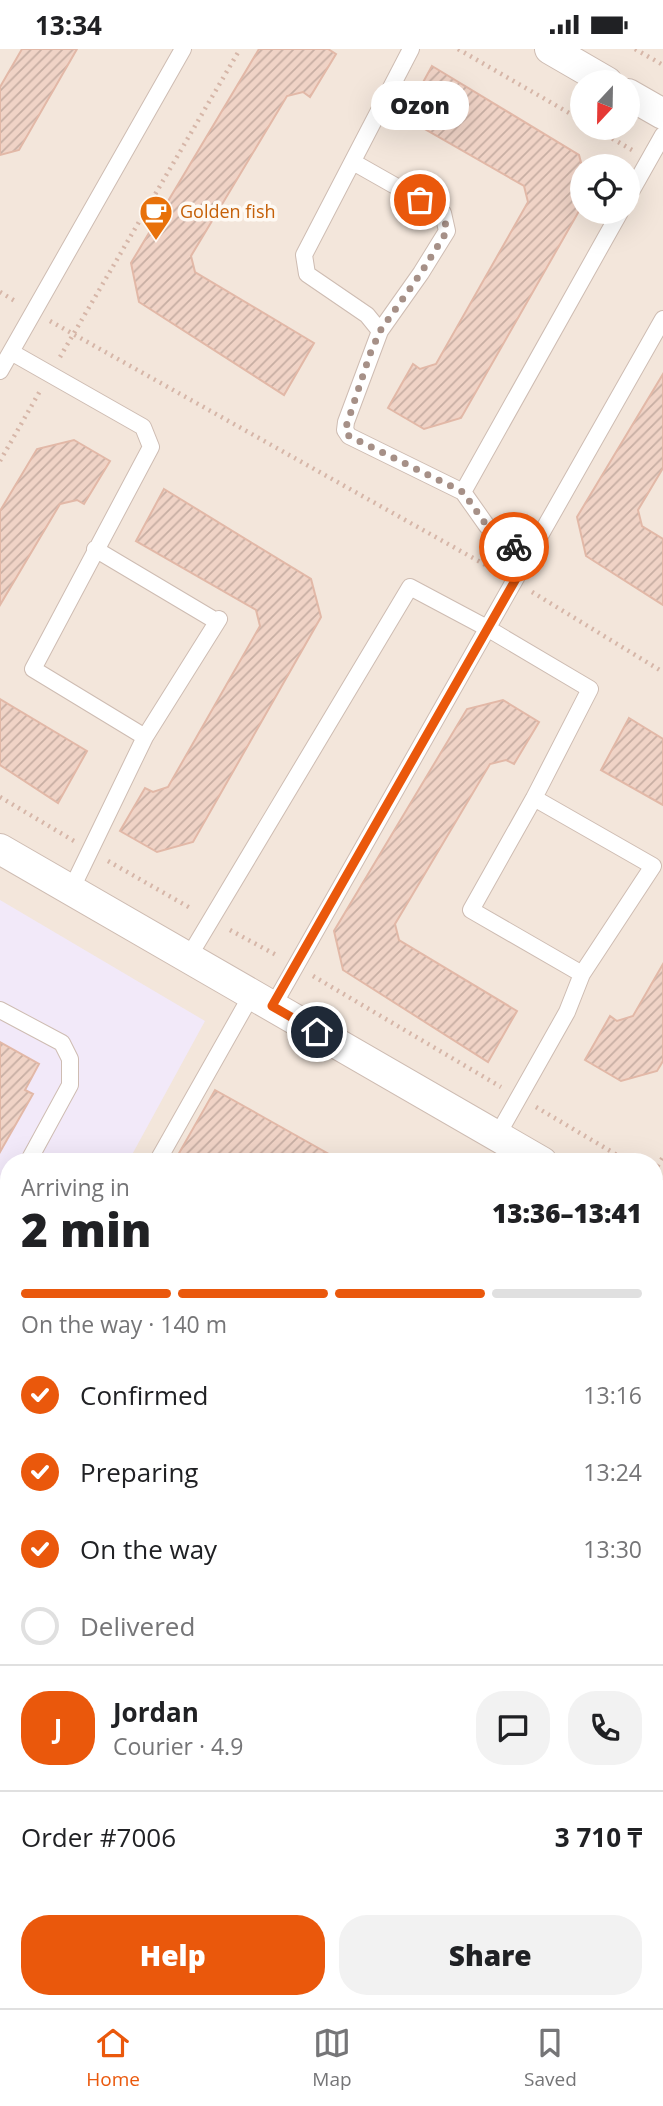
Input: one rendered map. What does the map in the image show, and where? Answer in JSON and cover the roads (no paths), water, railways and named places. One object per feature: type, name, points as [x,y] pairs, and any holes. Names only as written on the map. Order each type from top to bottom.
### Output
[{"type":"street","points":[[550,49],[586,70]]},
{"type":"street","points":[[640,101],[663,114]]},
{"type":"street","points":[[0,849],[526,1153]]},
{"type":"lane","points":[[0,371],[183,49]]},
{"type":"lane","points":[[380,331],[367,315],[307,274],[304,255],[411,49]]},
{"type":"lane","points":[[640,176],[663,135]]},
{"type":"lane","points":[[353,162],[443,213],[447,231],[380,331],[345,430],[349,436],[463,492],[487,526],[529,556]]},
{"type":"lane","points":[[463,492],[613,224]]},
{"type":"lane","points":[[163,1153],[262,1000],[487,628],[663,319]]},
{"type":"lane","points":[[11,352],[142,427],[151,447],[33,669],[145,737]]},
{"type":"lane","points":[[71,890],[145,737],[219,619],[216,621],[95,549]]},
{"type":"lane","points":[[188,958],[410,587],[487,628],[590,689],[534,798],[471,910],[582,974]]},
{"type":"lane","points":[[497,1136],[567,1012],[582,974],[653,866],[534,798]]},
{"type":"lane","points":[[0,1010],[62,1043],[70,1059],[70,1085],[34,1153]]},
{"type":"place","name":"Ozon","points":[[420,200]]},
{"type":"place","name":"Golden fish","points":[[156,242]]}]
